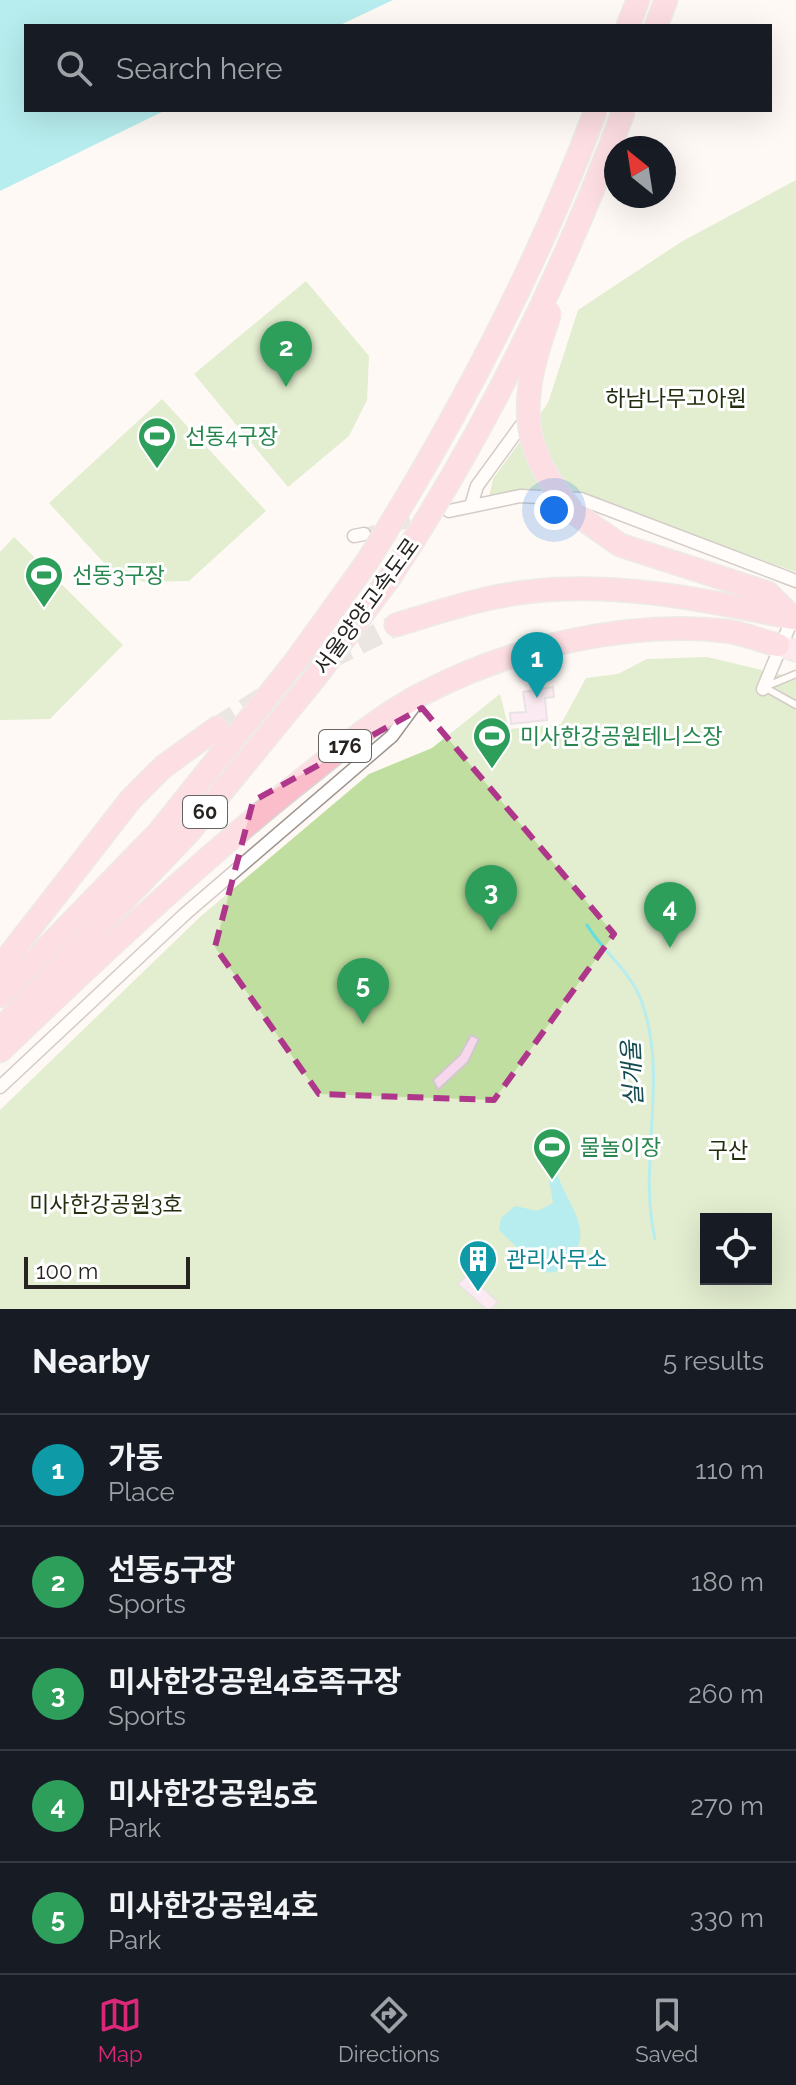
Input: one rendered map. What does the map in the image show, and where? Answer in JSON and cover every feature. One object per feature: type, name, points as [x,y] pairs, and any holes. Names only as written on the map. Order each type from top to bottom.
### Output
[{"type":"highway","points":[[629,24],[638,0]]},
{"type":"highway","points":[[657,24],[666,0]]},
{"type":"highway","name":"서울양양고속도로","points":[[0,996],[159,832],[295,662],[367,562],[491,352],[544,243],[595,112]]},
{"type":"highway","name":"서울양양고속도로","points":[[0,1030],[189,832],[318,674],[390,577],[440,501],[488,414],[586,212],[623,112]]},
{"type":"highway","points":[[586,212],[541,340],[527,400],[537,462],[573,512],[620,545],[768,593],[795,616]]},
{"type":"highway","points":[[396,625],[459,605],[526,592],[589,589],[677,596],[795,616]]},
{"type":"highway","name":"176","points":[[0,1051],[230,838],[336,753],[424,693],[522,653],[599,637],[663,631],[727,631],[787,648]]},
{"type":"highway","points":[[0,967],[131,799],[163,767],[217,728]]},
{"type":"street","points":[[471,506],[477,486],[536,403]]},
{"type":"street","points":[[449,511],[520,496],[581,499],[796,581]]},
{"type":"street","points":[[763,688],[787,648],[795,616]]},
{"type":"street","points":[[0,1087],[195,905],[392,736],[424,693]]},
{"type":"lane","points":[[763,688],[796,674]]},
{"type":"lane","points":[[763,688],[796,705]]},
{"type":"highlighted area","points":[[422,708],[614,934],[494,1100],[319,1094],[215,947],[253,801]]},
{"type":"green space","name":"하남나무고아원","points":[[796,180],[796,572],[561,489],[520,490],[489,497],[493,479],[548,403],[578,310],[681,242]]},
{"type":"green space","points":[[306,281],[369,356],[367,400],[349,436],[288,487],[194,374]]},
{"type":"green space","name":"선동4구장","points":[[162,399],[266,511],[189,581],[144,582],[105,564],[49,503]]},
{"type":"green space","name":"선동3구장","points":[[14,537],[123,645],[50,719],[0,720],[0,552]]},
{"type":"green space","points":[[707,657],[796,678],[796,1309],[0,1309],[0,1110],[200,917],[369,774],[432,748],[500,694],[509,729],[561,724],[586,678],[618,674],[647,659]]},
{"type":"water","points":[[0,0],[393,0],[342,24],[24,24],[24,112],[162,112],[0,191]]},
{"type":"water","points":[[559,1139],[566,1139],[572,1149],[560,1165],[558,1176],[577,1218],[580,1239],[568,1261],[559,1270],[550,1273],[541,1271],[499,1230],[501,1218],[515,1206],[538,1211],[553,1203],[549,1160]]},
{"type":"building","points":[[553,687],[554,697],[545,698],[547,720],[511,724],[510,713],[526,712],[523,692]]},
{"type":"building","points":[[471,1035],[479,1039],[468,1062],[438,1090],[433,1080],[460,1055]]},
{"type":"building","name":"관리사무소","points":[[468,1274],[498,1302],[491,1309],[486,1309],[458,1284]]},
{"type":"waterway","name":"실개울","points":[[587,925],[636,989],[649,1029],[653,1059],[649,1179],[655,1239]]},
{"type":"tunnel","points":[[364,534],[426,517]]},
{"type":"tunnel","points":[[217,728],[304,671],[396,625]]},
{"type":"place","name":"선동5구장","points":[[286,387]]},
{"type":"place","name":"선동4구장","points":[[157,470]]},
{"type":"place","name":"선동3구장","points":[[44,609]]},
{"type":"place","name":"가동","points":[[537,698]]},
{"type":"place","name":"미사한강공원테니스장","points":[[492,770]]},
{"type":"place","name":"미사한강공원4호족구장","points":[[491,931]]},
{"type":"place","name":"미사한강공원5호","points":[[670,948]]},
{"type":"place","name":"미사한강공원4호","points":[[363,1024]]},
{"type":"place","name":"물놀이장","points":[[552,1181]]},
{"type":"place","name":"관리사무소","points":[[478,1293]]},
{"type":"park label","name":"구산","points":[[728,1150]]},
{"type":"park label","name":"미사한강공원3호","points":[[106,1204]]}]
